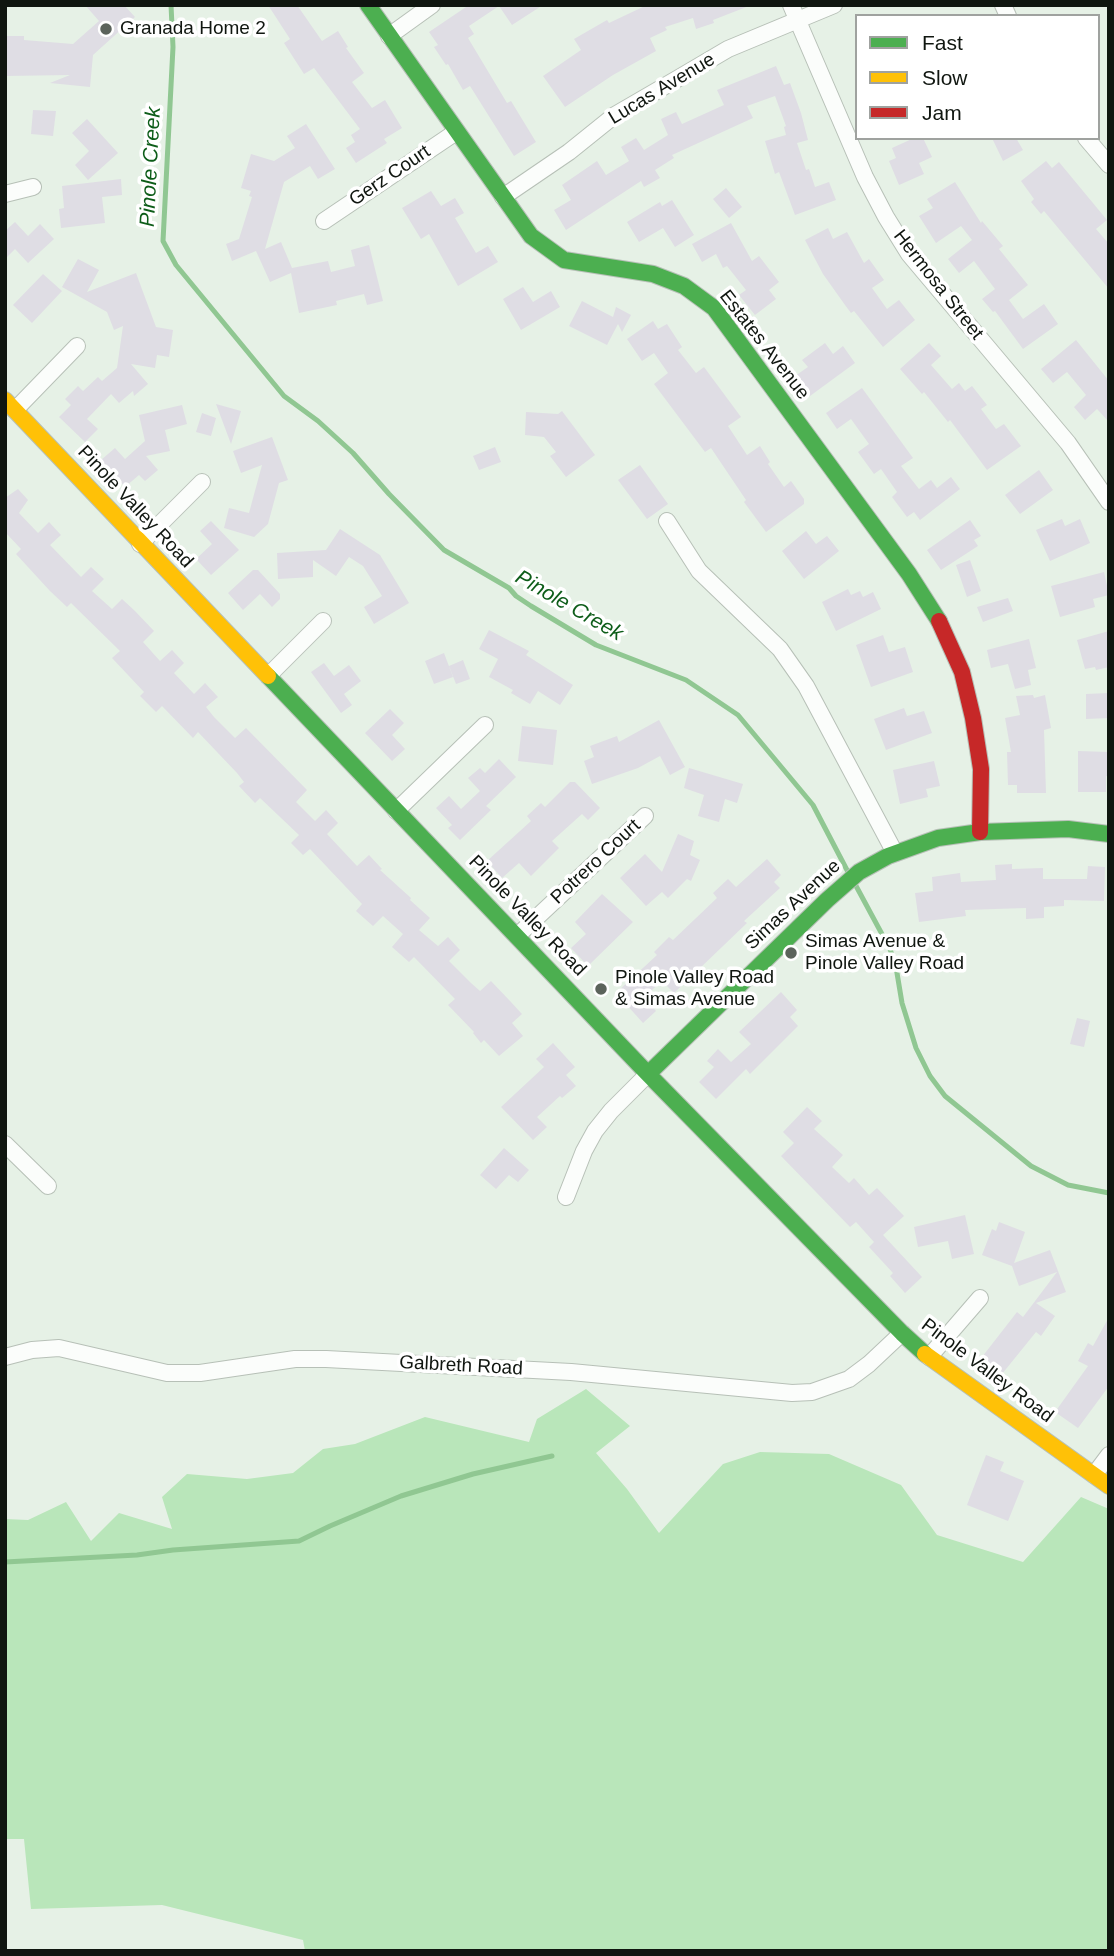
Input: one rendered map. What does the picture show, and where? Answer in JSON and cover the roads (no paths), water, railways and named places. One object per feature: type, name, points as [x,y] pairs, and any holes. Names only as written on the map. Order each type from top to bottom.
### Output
[{"type":"street","name":"Estates Avenue","points":[[368,5],[531,236],[564,260],[653,274],[684,286],[714,308],[901,563],[939,620],[962,672],[973,718],[981,769],[979,832]]},
{"type":"street","points":[[389,36],[432,5]]},
{"type":"street","name":"Lucas Avenue","points":[[503,197],[569,152],[615,115],[794,13],[834,5]]},
{"type":"street","name":"Hermosa Street","points":[[794,13],[865,177],[909,254],[1068,443],[1109,502]]},
{"type":"street","name":"Gerz Court","points":[[324,221],[456,132]]},
{"type":"street","points":[[1088,140],[1109,165]]},
{"type":"street","points":[[5,194],[33,187]]},
{"type":"street","points":[[10,405],[77,346]]},
{"type":"street","name":"Pinole Valley Road","points":[[10,405],[648,1074],[902,1333],[929,1357],[1109,1486]]},
{"type":"street","points":[[140,544],[202,482]]},
{"type":"street","points":[[667,521],[699,571],[780,649],[806,685],[892,854]]},
{"type":"street","points":[[268,676],[323,621]]},
{"type":"street","points":[[396,811],[485,724]]},
{"type":"street","name":"Potrero Court","points":[[517,936],[645,816]]},
{"type":"street","name":"Simas Avenue","points":[[566,1197],[584,1151],[611,1111],[859,872],[892,854],[938,838],[979,832],[1068,829],[1109,834]]},
{"type":"street","points":[[5,1144],[48,1186]]},
{"type":"street","points":[[929,1357],[980,1298]]},
{"type":"street","name":"Galbreth Road","points":[[5,1356],[59,1348],[167,1373],[200,1373],[295,1359],[326,1359],[571,1372],[792,1393],[812,1392],[849,1379],[902,1333]]},
{"type":"street","points":[[1094,1475],[1109,1455]]},
{"type":"waterway","name":"Pinole Creek","points":[[171,5],[173,47],[163,241],[176,265],[284,396],[318,421],[353,453],[444,550],[509,588],[531,606],[596,645],[686,680],[738,715],[813,805],[848,872]]},
{"type":"waterway","name":"Pinole Creek","points":[[855,884],[890,949],[902,1003],[916,1048],[930,1076],[945,1096],[1031,1166],[1068,1185],[1109,1193]]},
{"type":"waterway","points":[[5,1562],[137,1555],[299,1541],[401,1496],[473,1474],[552,1456]]},
{"type":"place","name":"Granada Home 2","points":[[106,29]]},
{"type":"place","name":"Simas Avenue & Pinole Valley Road","points":[[791,953]]},
{"type":"place","name":"Pinole Valley Road & Simas Avenue","points":[[601,989]]}]
